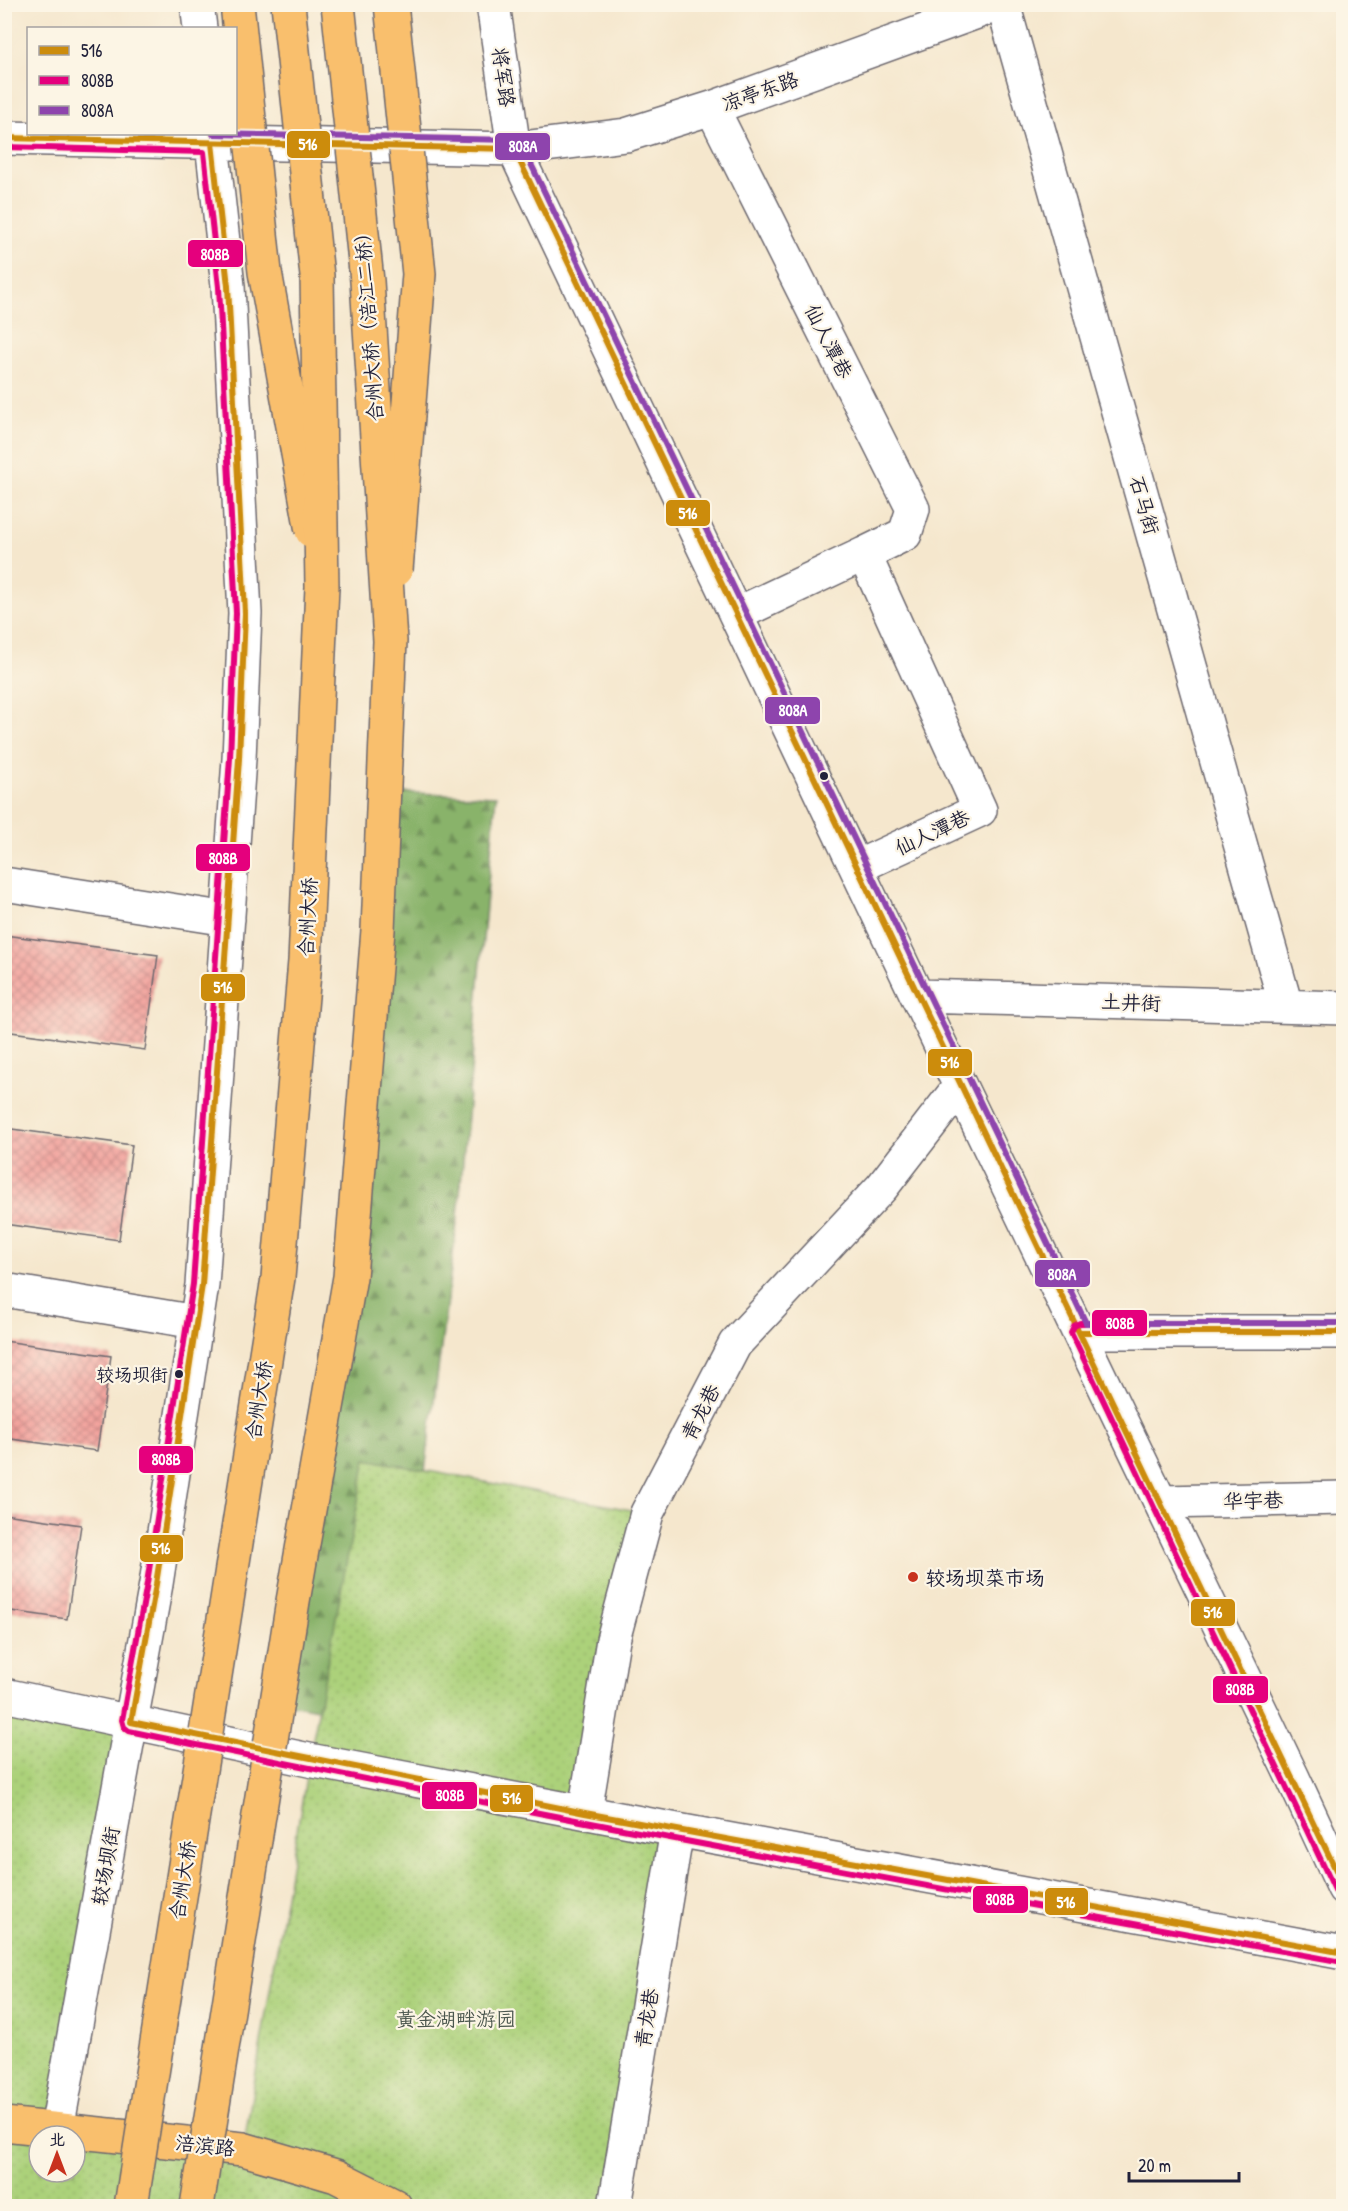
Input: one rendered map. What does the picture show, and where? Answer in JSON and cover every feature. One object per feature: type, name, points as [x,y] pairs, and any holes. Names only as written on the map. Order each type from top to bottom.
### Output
[{"type":"main road","points":[[237,4],[265,273],[322,587]]},
{"type":"main road","points":[[288,4],[317,276],[322,587]]},
{"type":"main road","name":"合州大桥（涪江二桥）","points":[[338,4],[367,281],[390,641]]},
{"type":"main road","points":[[197,2206],[292,1612],[350,1277],[378,930],[390,641],[419,274],[391,4]]},
{"type":"main road","name":"合州大桥","points":[[130,2206],[278,1278],[305,960],[322,587]]},
{"type":"main road","name":"涪滨路","points":[[4,2124],[27,2126]]},
{"type":"main road","name":"涪滨路","points":[[87,2132],[243,2149],[336,2176],[395,2206]]},
{"type":"street","points":[[197,4],[200,27]]},
{"type":"street","name":"将军路","points":[[493,4],[514,149],[960,1086],[1162,1502],[1344,1888]]},
{"type":"street","name":"凉亭东路","points":[[4,138],[212,138],[514,149],[626,135],[712,108],[1001,4]]},
{"type":"street","name":"石马街","points":[[1001,4],[1286,1006]]},
{"type":"street","name":"仙人潭巷","points":[[712,108],[913,509],[905,534],[737,614]]},
{"type":"street","name":"较场坝街","points":[[58,2124],[156,1584],[202,1285],[239,759],[245,614],[228,286],[212,138]]},
{"type":"street","name":"仙人潭巷","points":[[857,867],[980,810],[864,554]]},
{"type":"street","points":[[4,884],[228,919]]},
{"type":"street","name":"土井街","points":[[919,996],[1344,1008]]},
{"type":"street","name":"青龙巷","points":[[585,1812],[613,1640],[647,1513],[735,1344],[882,1187],[960,1086]]},
{"type":"street","points":[[4,1290],[196,1322]]},
{"type":"street","points":[[1080,1332],[1344,1332]]},
{"type":"street","name":"华宇巷","points":[[1162,1502],[1344,1498]]},
{"type":"street","points":[[4,1695],[309,1760],[1344,1953]]},
{"type":"street","name":"青龙巷","points":[[615,2206],[677,1830]]},
{"type":"green space","points":[[383,792],[496,796],[458,1215],[425,1471],[575,1500],[532,1746],[277,1702],[350,1277]]},
{"type":"green space","name":"黄金湖畔游园","points":[[366,1459],[647,1513],[585,1812],[677,1830],[615,2206],[5,2206],[5,1695],[131,1722],[58,2124],[27,2124],[27,2184],[87,2184],[87,2132],[243,2149],[309,1760]]},
{"type":"building","points":[[4,935],[158,955],[145,1050],[4,1031]]},
{"type":"building","points":[[4,1128],[132,1145],[119,1240],[4,1224]]},
{"type":"building","points":[[4,1341],[111,1356],[97,1451],[4,1438]]},
{"type":"building","points":[[4,1514],[81,1525],[67,1619],[4,1610]]},
{"type":"transit line","name":"808A","points":[[237,134],[514,140],[521,143],[1086,1323],[1344,1323]]},
{"type":"transit line","name":"516","points":[[4,138],[514,149],[1344,1887]]},
{"type":"transit line","name":"516","points":[[212,143],[228,286],[245,613],[239,759],[202,1285],[156,1584],[131,1722],[585,1813],[1344,1953]]},
{"type":"transit line","name":"808B","points":[[4,147],[204,152],[219,287],[236,613],[230,758],[193,1284],[147,1583],[122,1720],[124,1727],[129,1731],[280,1762],[583,1821],[1342,1962]]},
{"type":"transit line","name":"808B","points":[[1336,1892],[1071,1332],[1074,1326],[1080,1323],[1344,1323]]},
{"type":"transit line","name":"516","points":[[1080,1332],[1344,1332]]},
{"type":"place","name":"较场坝街","points":[[179,1374]]},
{"type":"place","name":"较场坝菜市场","points":[[913,1577]]}]
